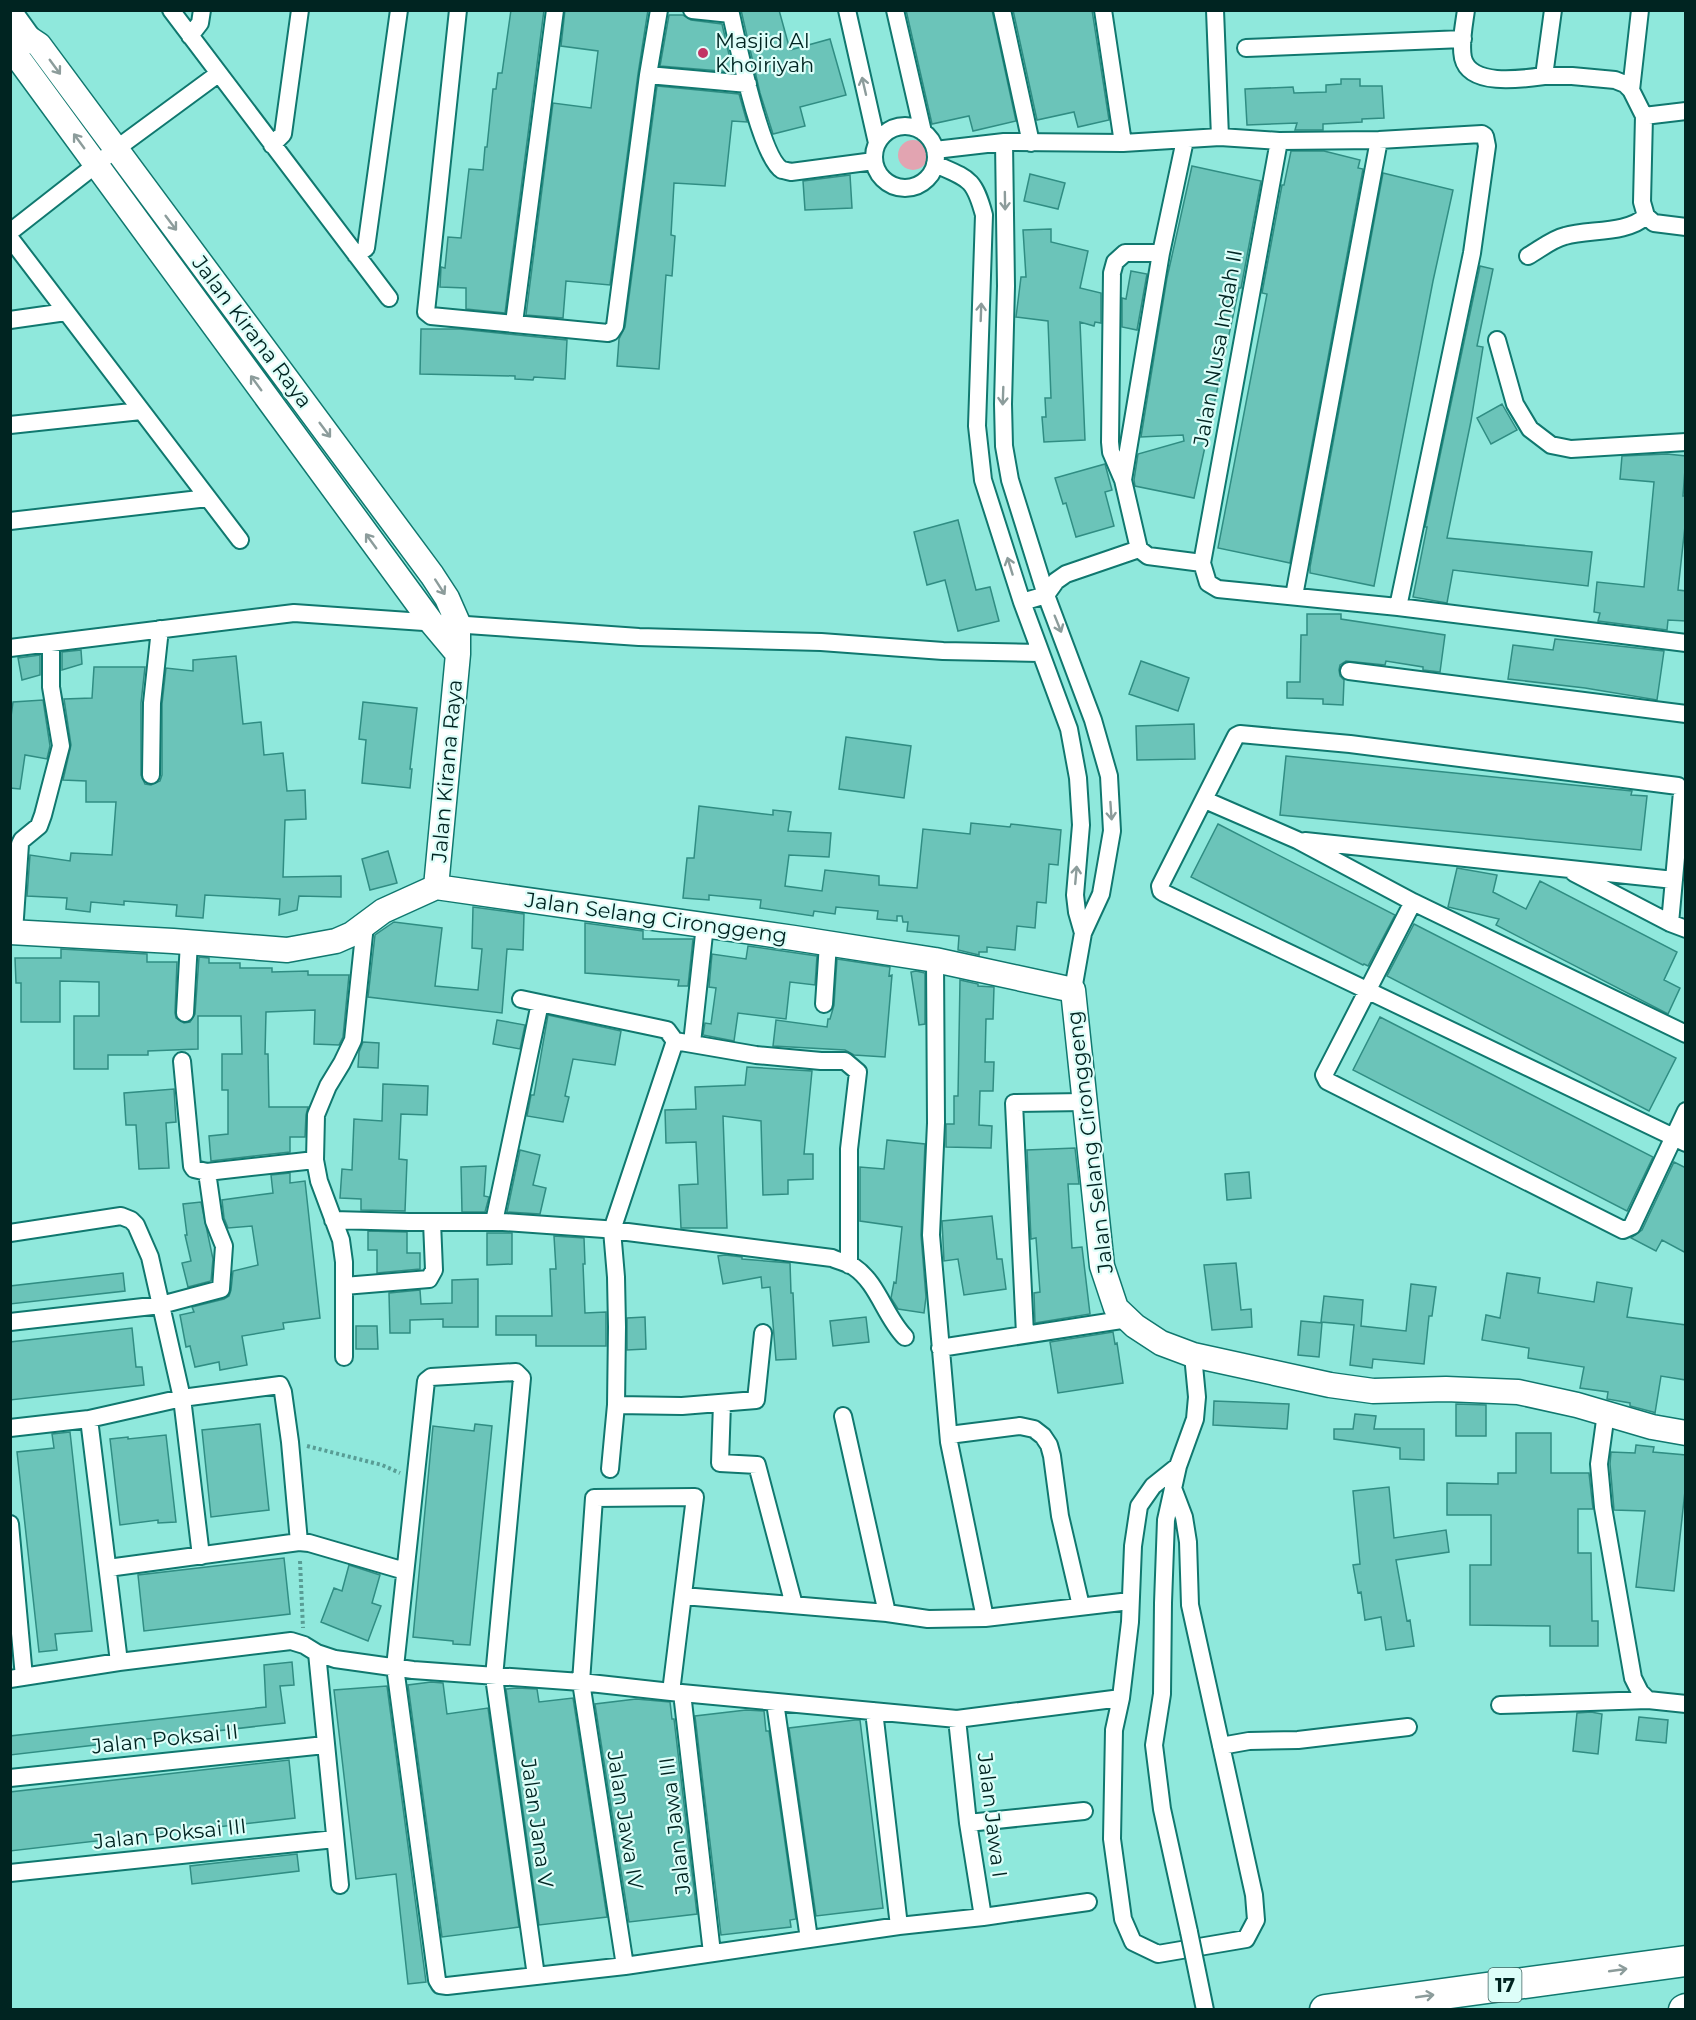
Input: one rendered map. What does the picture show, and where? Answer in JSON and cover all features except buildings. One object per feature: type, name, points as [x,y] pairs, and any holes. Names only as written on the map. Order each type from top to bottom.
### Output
[{"type":"highway","name":"17","points":[[1325,2010],[1686,1960]]},
{"type":"street","points":[[13,10],[39,45]]},
{"type":"street","points":[[171,10],[389,298]]},
{"type":"street","points":[[190,36],[200,23],[202,10]]},
{"type":"street","points":[[272,145],[283,134],[300,10]]},
{"type":"street","points":[[356,255],[366,248],[399,10]]},
{"type":"street","points":[[458,10],[426,312],[431,316],[608,333],[613,330],[659,10]]},
{"type":"street","points":[[514,323],[555,10]]},
{"type":"street","points":[[692,10],[731,12],[748,84],[768,149],[775,163],[782,170],[791,172],[874,161]]},
{"type":"street","points":[[847,10],[877,143]]},
{"type":"street","points":[[895,10],[923,132]]},
{"type":"street","points":[[1002,10],[1031,143]]},
{"type":"street","points":[[1103,10],[1123,143]]},
{"type":"street","points":[[1215,10],[1220,137]]},
{"type":"street","points":[[1466,10],[1462,56],[1471,72],[1501,80],[1572,76],[1615,80],[1625,84],[1631,90],[1644,116],[1642,202],[1646,216],[1654,223],[1686,227]]},
{"type":"street","points":[[1544,76],[1553,10]]},
{"type":"street","points":[[1631,90],[1640,10]]},
{"type":"street","name":"Jalan Kirana Raya","points":[[10,32],[27,37],[39,45],[432,574],[447,598],[458,623],[458,654],[436,887]]},
{"type":"street","points":[[1246,48],[1463,39]]},
{"type":"street","name":"Jalan Kirana Raya","points":[[10,47],[432,624],[458,654]]},
{"type":"street","points":[[10,232],[96,164],[218,74]]},
{"type":"street","points":[[648,75],[748,84]]},
{"type":"street","points":[[1644,116],[1686,111]]},
{"type":"street","points":[[913,127],[923,132],[930,139],[935,157],[927,179],[920,184],[903,188],[886,182],[880,176],[874,161],[873,155],[877,143],[883,134],[892,128],[913,127]]},
{"type":"street","points":[[935,157],[1004,142],[1123,143],[1220,137],[1280,141],[1379,140],[1482,134],[1485,136],[1487,146],[1472,253],[1398,607]]},
{"type":"street","points":[[1123,480],[1161,254],[1185,140]]},
{"type":"street","points":[[1294,596],[1379,140]]},
{"type":"street","name":"Jalan Nusa Indah II","points":[[1202,563],[1280,141]]},
{"type":"street","points":[[1004,142],[1006,286],[1004,446],[1010,480],[1046,595],[1095,726],[1109,776],[1112,831],[1101,894],[1083,933],[1073,990]]},
{"type":"street","points":[[935,157],[966,178],[978,191],[984,215],[977,426],[983,480],[1022,602],[1069,729],[1078,778],[1081,825],[1075,895],[1083,933]]},
{"type":"street","points":[[1528,256],[1562,236],[1589,230],[1619,228],[1634,224],[1646,216]]},
{"type":"street","points":[[10,238],[240,540]]},
{"type":"street","points":[[1161,254],[1125,253],[1115,262],[1112,273],[1111,452],[1123,480],[1139,549],[1148,556],[1202,563],[1208,583],[1218,589],[1398,607],[1686,643]]},
{"type":"street","points":[[10,320],[66,312]]},
{"type":"street","points":[[1497,340],[1515,404],[1530,429],[1551,445],[1571,449],[1686,442]]},
{"type":"street","points":[[10,424],[141,411]]},
{"type":"street","points":[[10,521],[208,498]]},
{"type":"street","points":[[1022,602],[1046,595],[1056,581],[1066,574],[1139,549]]},
{"type":"street","points":[[10,648],[294,613],[639,637],[821,642],[943,651],[1040,653]]},
{"type":"street","points":[[151,775],[152,703],[160,629]]},
{"type":"street","points":[[51,644],[51,687],[61,746],[44,815],[39,826],[20,844],[12,932],[287,950],[336,941],[352,934],[383,911],[436,887]]},
{"type":"street","points":[[1349,671],[1686,714]]},
{"type":"street","points":[[1069,729],[1095,726]]},
{"type":"street","points":[[1678,926],[1674,880],[1682,792],[1678,786],[1350,744],[1240,734],[1236,736],[1160,886],[1161,891],[1679,1140]]},
{"type":"street","points":[[1205,800],[1297,840],[1413,902],[1686,1034]]},
{"type":"street","points":[[1297,840],[1674,880]]},
{"type":"street","points":[[1565,869],[1678,926]]},
{"type":"street","name":"Jalan Selang Cironggeng","points":[[436,887],[935,960],[1073,990],[1102,1266],[1116,1308],[1161,1343],[1193,1355],[1330,1385],[1373,1391],[1446,1389],[1518,1392],[1606,1413],[1652,1427],[1686,1433]]},
{"type":"street","points":[[1413,902],[1324,1075],[1327,1081],[1623,1230],[1632,1226],[1679,1140],[1686,1111]]},
{"type":"street","points":[[344,1357],[344,1286],[341,1240],[319,1181],[315,1160],[316,1115],[328,1086],[353,1040],[365,925]]},
{"type":"street","points":[[610,1468],[616,1405],[616,1307],[612,1230],[683,1042],[705,925]]},
{"type":"street","points":[[185,1012],[189,942]]},
{"type":"street","points":[[824,1004],[828,943]]},
{"type":"street","points":[[935,960],[936,1123],[931,1235],[948,1435],[985,1618]]},
{"type":"street","points":[[521,999],[667,1030],[683,1042],[756,1055],[845,1061],[858,1072],[849,1149],[849,1265]]},
{"type":"street","points":[[494,1222],[540,1003]]},
{"type":"street","points":[[182,1061],[192,1166],[198,1171],[207,1172],[315,1160]]},
{"type":"street","points":[[1025,1334],[1014,1103],[1084,1102]]},
{"type":"street","points":[[10,1322],[161,1305],[221,1289],[224,1246],[213,1221],[207,1172]]},
{"type":"street","points":[[10,1233],[125,1216],[136,1225],[141,1233],[150,1257],[182,1398],[201,1556]]},
{"type":"street","points":[[333,1220],[494,1222],[612,1230],[832,1258],[849,1265],[863,1275],[891,1321],[904,1337]]},
{"type":"street","points":[[344,1286],[429,1279],[434,1270],[432,1222]]},
{"type":"street","points":[[940,1348],[1128,1319]]},
{"type":"street","points":[[616,1405],[648,1407],[756,1400],[763,1333]]},
{"type":"street","points":[[1193,1355],[1197,1397],[1195,1419],[1178,1466],[1166,1520],[1162,1604],[1162,1694],[1154,1745],[1162,1809],[1205,2010]]},
{"type":"street","name":"Jalan Jana V","points":[[415,1488],[428,1378],[516,1372],[520,1374],[522,1377],[494,1677],[536,1976]]},
{"type":"street","points":[[10,1428],[89,1419],[182,1398],[280,1385],[290,1442],[299,1542]]},
{"type":"street","points":[[722,1403],[720,1462],[757,1465],[794,1605]]},
{"type":"street","points":[[1606,1413],[1599,1464],[1603,1507],[1633,1678],[1640,1692],[1648,1700]]},
{"type":"street","points":[[843,1416],[887,1613]]},
{"type":"street","points":[[89,1419],[119,1662]]},
{"type":"street","points":[[948,1435],[1020,1426],[1034,1429],[1043,1436],[1052,1456],[1060,1516],[1081,1605]]},
{"type":"street","points":[[1173,1488],[1184,1517],[1188,1542],[1190,1605],[1254,1895],[1256,1920],[1246,1939],[1158,1954],[1133,1942],[1123,1919],[1112,1839],[1114,1730],[1121,1698],[1130,1622],[1133,1546],[1139,1506],[1153,1486],[1178,1466]]},
{"type":"street","points":[[415,1488],[395,1667],[437,1980],[440,1985],[625,1966],[899,1926],[1088,1902]]},
{"type":"street","name":"Jalan Jawa IV","points":[[625,1966],[581,1682],[594,1498],[695,1497],[682,1596]]},
{"type":"street","points":[[10,1524],[17,1678],[119,1662],[291,1641],[335,1659],[395,1667],[494,1677],[581,1682],[957,1719],[1121,1698]]},
{"type":"street","points":[[108,1568],[299,1542],[405,1571]]},
{"type":"street","points":[[682,1596],[887,1613],[928,1619],[985,1618],[1130,1601]]},
{"type":"street","name":"Jalan Jawa III","points":[[682,1596],[676,1693],[712,1953]]},
{"type":"street","points":[[310,1649],[325,1745],[340,1885]]},
{"type":"street","points":[[1500,1705],[1648,1700],[1686,1704]]},
{"type":"street","points":[[775,1702],[809,1939]]},
{"type":"street","points":[[874,1711],[899,1926]]},
{"type":"street","name":"Jalan Jawa I","points":[[957,1719],[983,1917]]},
{"type":"street","points":[[1221,1746],[1249,1741],[1298,1740],[1408,1727]]},
{"type":"street","name":"Jalan Poksai II","points":[[10,1778],[325,1745]]},
{"type":"street","points":[[969,1823],[1084,1811]]},
{"type":"street","name":"Jalan Poksai III","points":[[10,1873],[335,1839]]},
{"type":"path","points":[[290,1442],[382,1465],[404,1475],[415,1488]]},
{"type":"path","points":[[299,1542],[310,1649]]},
{"type":"shaded area","points":[[913,140],[924,144],[928,155],[924,166],[913,170],[902,166],[898,155],[902,144]]},
{"type":"place","name":"Masjid Al Khoiriyah","points":[[703,53]]}]
